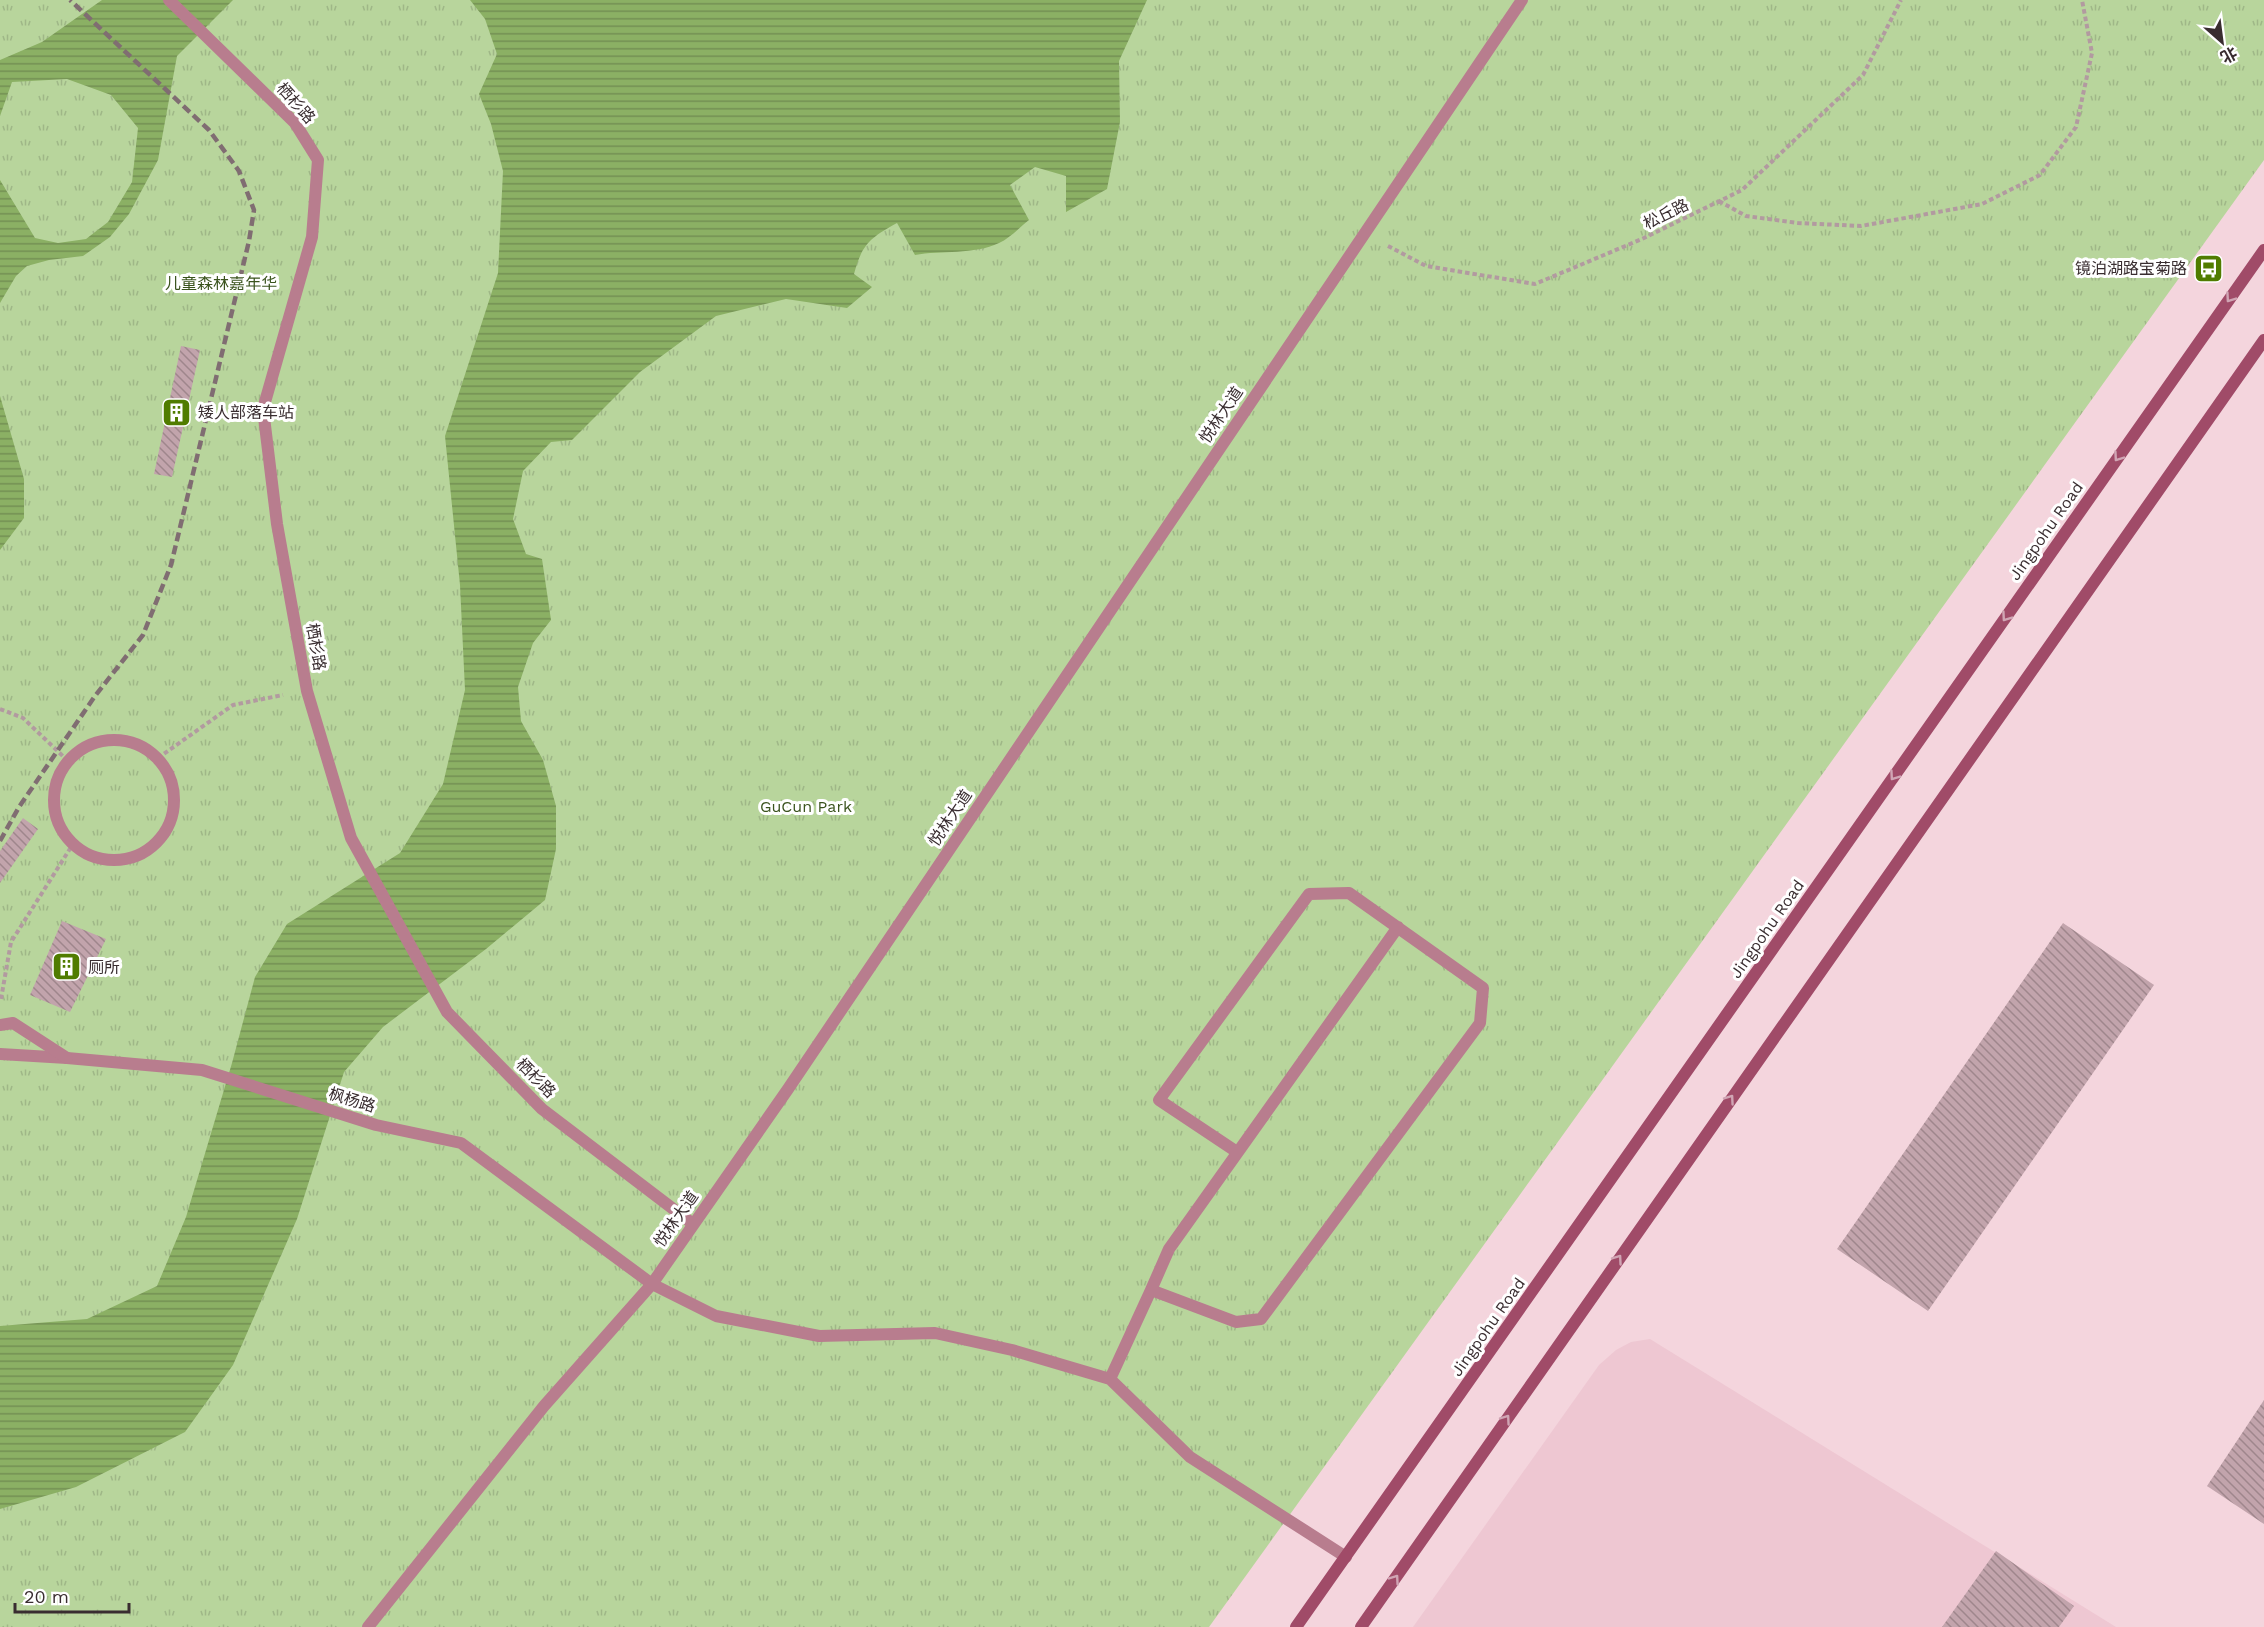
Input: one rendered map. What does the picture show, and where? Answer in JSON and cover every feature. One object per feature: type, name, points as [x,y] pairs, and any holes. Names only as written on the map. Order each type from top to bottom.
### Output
[{"type":"street","name":"栖杉路","points":[[169,0],[295,123],[318,160],[312,237],[263,409],[277,524],[307,691],[351,838],[447,1012],[542,1109],[693,1224]]},
{"type":"street","name":"悦林大道","points":[[368,1627],[544,1406],[652,1284],[794,1079],[1522,0]]},
{"type":"street","name":"Jingpohu Road","points":[[1296,1627],[2264,250]]},
{"type":"street","points":[[1362,1627],[2264,340]]},
{"type":"street","points":[[123,740],[142,746],[158,758],[169,775],[174,794],[173,813],[166,832],[153,846],[136,857],[117,861],[98,859],[80,850],[66,837],[56,819],[53,799],[57,778],[68,761],[84,748],[102,741],[123,740]]},
{"type":"street","points":[[1151,1290],[1236,1322],[1261,1319],[1480,1023],[1483,988],[1349,892],[1309,894],[1159,1100],[1237,1152]]},
{"type":"street","points":[[1346,1557],[1190,1457],[1110,1379],[1169,1249],[1398,927]]},
{"type":"street","points":[[0,1025],[14,1023],[67,1058]]},
{"type":"street","name":"枫杨路","points":[[0,1054],[202,1070],[376,1125],[461,1143],[652,1284],[716,1316],[819,1336],[935,1333],[1012,1350],[1110,1379]]},
{"type":"path","name":"松丘路","points":[[1364,232],[1426,266],[1535,284],[1642,239],[1742,190],[1863,75],[1901,0]]},
{"type":"path","points":[[1719,201],[1746,216],[1798,223],[1861,226],[1982,204],[2040,175],[2076,127],[2092,53],[2082,0]]},
{"type":"path","points":[[158,758],[234,705],[307,691]]},
{"type":"path","points":[[0,709],[23,718],[68,761]]},
{"type":"path","points":[[14,1023],[0,998],[11,942],[73,844]]},
{"type":"shaded area","points":[[102,0],[233,0],[177,56],[158,160],[129,214],[110,237],[83,256],[49,260],[27,266],[16,276],[0,303],[0,180],[35,238],[58,243],[86,239],[108,222],[132,182],[138,128],[111,95],[67,79],[12,82],[0,116],[0,60],[42,42]]},
{"type":"shaded area","points":[[470,0],[1147,0],[1119,61],[1120,122],[1107,189],[1066,212],[1066,176],[1035,167],[1010,185],[1029,220],[1003,241],[989,247],[968,251],[915,255],[897,223],[868,243],[860,255],[854,274],[872,287],[847,308],[786,299],[716,316],[640,372],[572,440],[551,442],[523,471],[513,519],[526,554],[542,559],[551,620],[533,643],[518,687],[521,721],[543,760],[556,806],[556,849],[545,900],[486,949],[383,1027],[344,1072],[297,1219],[233,1365],[185,1432],[76,1487],[0,1509],[0,1326],[87,1319],[157,1286],[186,1217],[255,977],[287,924],[400,853],[443,784],[465,690],[460,585],[445,436],[498,273],[503,171],[491,124],[479,94],[497,54],[485,19]]},
{"type":"shaded area","points":[[0,396],[24,479],[24,518],[0,550]]},
{"type":"shaded area","points":[[1650,1339],[2116,1627],[1413,1627],[1599,1365],[1616,1350],[1631,1342]]},
{"type":"green space","name":"GuCun Park","points":[[0,0],[2264,0],[2264,160],[1209,1627],[0,1627]]},
{"type":"building","name":"矮人部落车站","points":[[181,346],[200,350],[172,477],[154,474]]},
{"type":"building","points":[[23,818],[38,829],[0,883],[0,851]]},
{"type":"building","name":"厕所","points":[[62,921],[106,939],[70,1012],[30,995]]},
{"type":"building","points":[[2063,923],[2154,985],[1928,1311],[1837,1249]]},
{"type":"building","points":[[2264,1400],[2264,1524],[2207,1486]]},
{"type":"building","points":[[1996,1551],[2074,1606],[2059,1627],[1942,1627]]},
{"type":"railway","points":[[0,841],[19,807],[95,696],[143,635],[171,565],[249,241],[254,210],[239,171],[209,130],[70,0]]},
{"type":"place","name":"镜泊湖路宝菊路","points":[[2208,268]]},
{"type":"place","name":"矮人部落车站","points":[[177,412]]},
{"type":"place","name":"厕所","points":[[67,967]]},
{"type":"park label","name":"儿童森林嘉年华","points":[[221,283]]}]
